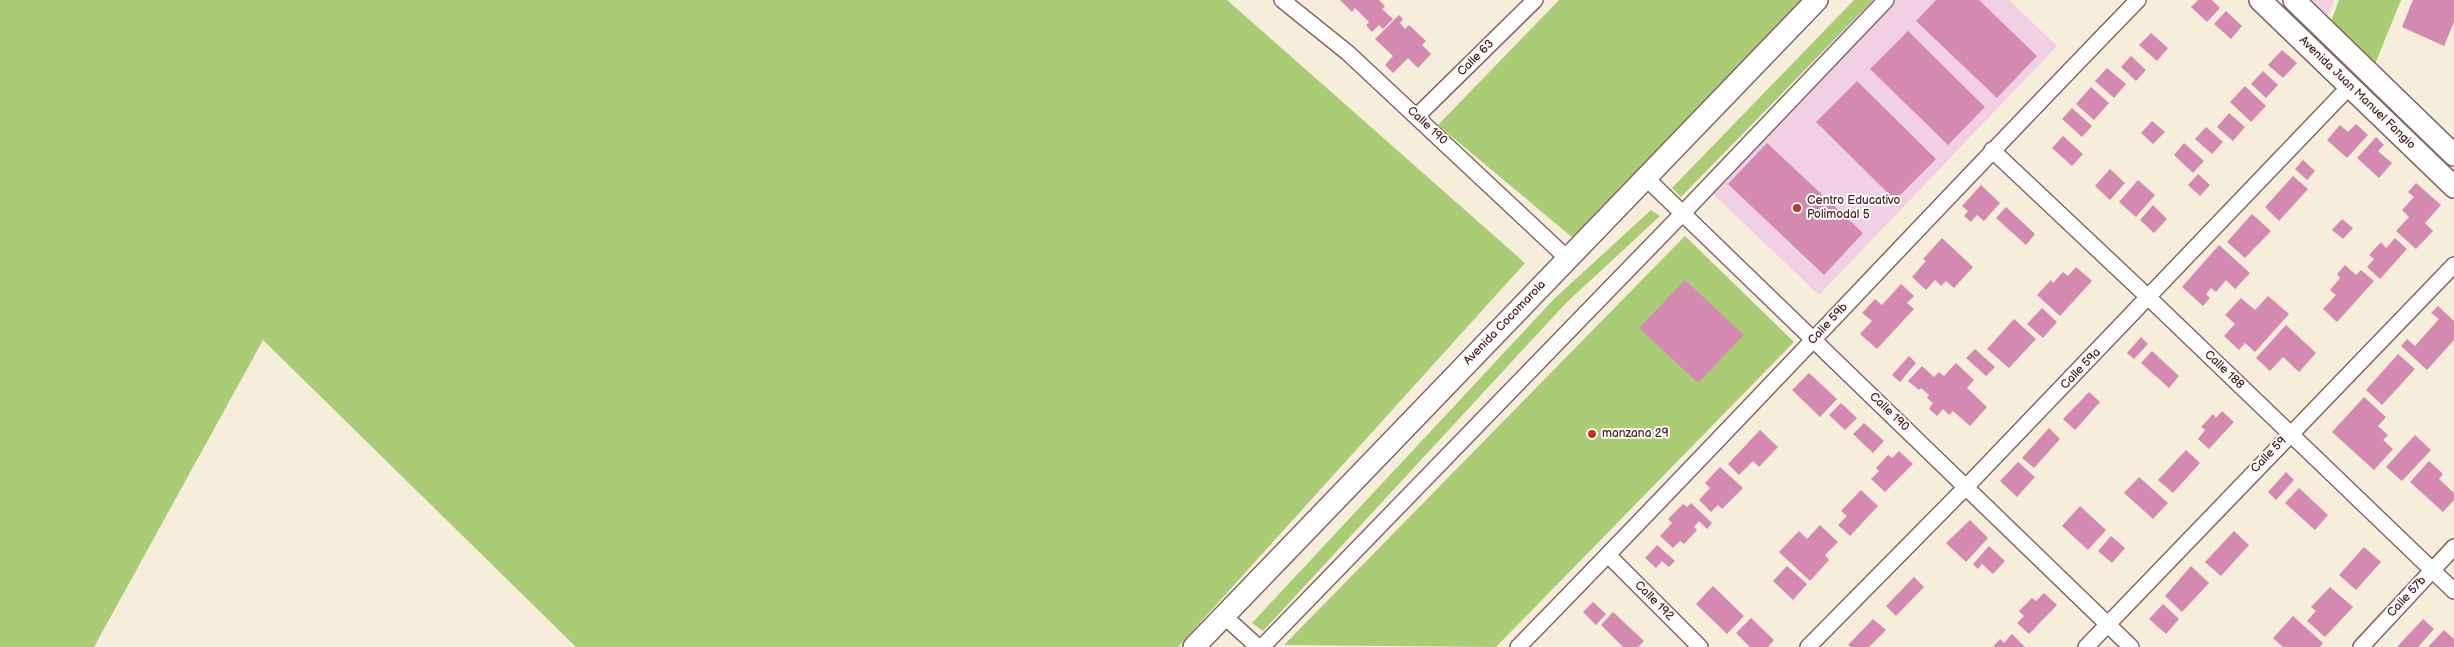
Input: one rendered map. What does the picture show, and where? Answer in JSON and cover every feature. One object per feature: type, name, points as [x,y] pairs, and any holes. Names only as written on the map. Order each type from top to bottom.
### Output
[{"type":"main road","name":"Avenida Cocomarola","points":[[1194,647],[1817,0]]},
{"type":"main road","name":"Avenida Juan Manuel Fangio","points":[[2260,0],[2454,187]]},
{"type":"main road","name":"Avenida Juan Manuel Fangio","points":[[2294,0],[2454,154]]},
{"type":"street","name":"Calle 190","points":[[1282,0],[1348,53],[1568,258]]},
{"type":"street","name":"Calle 63","points":[[1417,116],[1536,0]]},
{"type":"street","points":[[1224,616],[1260,647],[1683,214],[1886,0]]},
{"type":"street","name":"Calle 59b","points":[[1518,647],[1608,555],[1992,150],[2138,0]]},
{"type":"street","name":"Calle 59a","points":[[1808,647],[2149,298],[2350,86]]},
{"type":"street","name":"Calle 188","points":[[1992,150],[2454,591]]},
{"type":"street","name":"Calle 190","points":[[1646,178],[2131,647]]},
{"type":"street","name":"Calle 59","points":[[2086,647],[2454,264]]},
{"type":"street","name":"Calle 57b","points":[[2360,647],[2454,547]]},
{"type":"street","name":"Calle 192","points":[[1608,555],[1700,647]]},
{"type":"shaded area","points":[[1893,0],[2009,0],[2057,46],[1819,295],[1710,191]]},
{"type":"shaded area","points":[[2303,0],[2334,0],[2325,22]]},
{"type":"green space","points":[[0,0],[1227,0],[1525,263],[1178,647],[576,647],[263,340],[94,647],[0,647]]},
{"type":"green space","points":[[1559,0],[1801,0],[1803,2],[1573,238],[1438,125]]},
{"type":"green space","points":[[1854,0],[1873,0],[1681,197],[1672,188]]},
{"type":"green space","points":[[2339,0],[2401,0],[2375,64],[2330,24]]},
{"type":"green space","points":[[1651,210],[1660,216],[1565,304],[1263,631],[1252,623],[1554,299]]},
{"type":"green space","points":[[1685,236],[1794,342],[1496,647],[1284,645]]},
{"type":"building","points":[[1340,0],[1379,0],[1385,6],[1382,9],[1393,19],[1383,29],[1379,25],[1372,32],[1366,25],[1369,22],[1355,8],[1352,12]]},
{"type":"building","points":[[1936,0],[1979,0],[2037,56],[1997,98],[1916,21]]},
{"type":"building","points":[[2198,0],[2212,0],[2220,8],[2207,22],[2191,7]]},
{"type":"building","points":[[2413,0],[2454,0],[2454,22],[2444,46],[2402,27]]},
{"type":"building","points":[[2226,11],[2242,26],[2231,39],[2214,24]]},
{"type":"building","points":[[1399,15],[1403,19],[1400,23],[1405,29],[1409,25],[1426,41],[1422,45],[1431,54],[1418,68],[1408,58],[1393,73],[1385,65],[1393,56],[1375,39]]},
{"type":"building","points":[[1908,31],[1985,107],[1948,145],[1870,69]]},
{"type":"building","points":[[2151,33],[2168,48],[2157,61],[2139,45]]},
{"type":"building","points":[[2282,50],[2297,63],[2283,78],[2268,65]]},
{"type":"building","points":[[2131,56],[2146,70],[2136,81],[2121,67]]},
{"type":"building","points":[[2107,68],[2126,84],[2114,98],[2095,81]]},
{"type":"building","points":[[2263,71],[2278,85],[2266,98],[2251,84]]},
{"type":"building","points":[[1857,81],[1936,159],[1895,200],[1816,122]]},
{"type":"building","points":[[2245,86],[2266,106],[2251,122],[2230,102]]},
{"type":"building","points":[[2091,87],[2109,103],[2094,120],[2076,104]]},
{"type":"building","points":[[2072,108],[2092,126],[2082,137],[2062,119]]},
{"type":"building","points":[[2229,113],[2245,127],[2233,141],[2217,127]]},
{"type":"building","points":[[2152,121],[2165,132],[2153,144],[2141,133]]},
{"type":"building","points":[[2356,124],[2368,135],[2347,158],[2327,140],[2340,125],[2348,132]]},
{"type":"building","points":[[2206,127],[2223,142],[2212,154],[2195,139]]},
{"type":"building","points":[[2063,136],[2083,154],[2072,166],[2052,148]]},
{"type":"building","points":[[2376,137],[2384,145],[2378,151],[2392,163],[2379,178],[2357,158]]},
{"type":"building","points":[[1767,143],[1863,233],[1824,275],[1728,184]]},
{"type":"building","points":[[2184,143],[2204,161],[2193,173],[2174,155]]},
{"type":"building","points":[[2303,160],[2315,171],[2307,180],[2295,169]]},
{"type":"building","points":[[2110,169],[2125,183],[2110,200],[2095,186]]},
{"type":"building","points":[[2198,174],[2210,185],[2200,196],[2188,185]]},
{"type":"building","points":[[2293,176],[2308,189],[2279,221],[2265,207]]},
{"type":"building","points":[[2138,180],[2155,195],[2136,217],[2119,202]]},
{"type":"building","points":[[2416,183],[2441,205],[2425,223],[2433,231],[2416,249],[2396,231],[2409,217],[2402,210],[2414,197],[2408,192]]},
{"type":"building","points":[[1981,185],[2000,203],[1984,221],[1977,215],[1971,222],[1964,216],[1968,211],[1962,206]]},
{"type":"building","points":[[2153,205],[2167,219],[2154,233],[2140,220]]},
{"type":"building","points":[[2006,207],[2035,234],[2026,245],[1996,218]]},
{"type":"building","points":[[2252,214],[2271,231],[2245,258],[2227,242]]},
{"type":"building","points":[[2342,219],[2353,228],[2343,239],[2332,230]]},
{"type":"building","points":[[1942,238],[1973,267],[1954,288],[1946,281],[1941,286],[1935,280],[1926,290],[1912,277],[1926,261],[1923,259]]},
{"type":"building","points":[[2395,238],[2407,249],[2380,279],[2367,267],[2374,259],[2369,255],[2381,242],[2386,248]]},
{"type":"building","points":[[2219,245],[2250,273],[2235,289],[2226,280],[2216,292],[2211,288],[2206,294],[2210,298],[2203,306],[2182,287]]},
{"type":"building","points":[[2345,265],[2356,275],[2361,270],[2374,281],[2337,322],[2323,309],[2336,295],[2330,290],[2340,278],[2337,274]]},
{"type":"building","points":[[2076,267],[2092,281],[2060,316],[2037,295],[2051,280],[2053,283],[2063,272],[2068,276]]},
{"type":"building","points":[[1685,280],[1744,335],[1698,383],[1639,328]]},
{"type":"building","points":[[1901,284],[1914,296],[1907,303],[1914,309],[1877,349],[1860,334],[1872,321],[1862,313],[1875,299],[1882,305]]},
{"type":"building","points":[[2268,296],[2289,314],[2255,352],[2245,343],[2239,350],[2224,336],[2235,324],[2225,315],[2241,298],[2255,310]]},
{"type":"building","points":[[2438,306],[2454,321],[2454,340],[2427,370],[2401,346],[2407,339],[2415,346],[2439,319],[2431,313]]},
{"type":"building","points":[[2042,308],[2057,322],[2043,338],[2027,324]]},
{"type":"building","points":[[2014,319],[2036,339],[2009,368],[1987,349]]},
{"type":"building","points":[[2286,325],[2316,353],[2299,372],[2283,357],[2270,371],[2256,358]]},
{"type":"building","points":[[2141,337],[2148,344],[2134,359],[2127,353]]},
{"type":"building","points":[[1975,349],[1995,367],[1986,376],[1966,358]]},
{"type":"building","points":[[2152,351],[2179,376],[2169,388],[2141,363]]},
{"type":"building","points":[[2398,354],[2415,369],[2382,405],[2366,390]]},
{"type":"building","points":[[1909,356],[1916,363],[1900,382],[1892,375]]},
{"type":"building","points":[[1956,363],[1974,380],[1967,388],[1987,407],[1970,426],[1953,411],[1949,415],[1943,409],[1937,416],[1929,409],[1933,403],[1927,398],[1929,395],[1908,381],[1922,366],[1934,377],[1939,372],[1944,376]]},
{"type":"building","points":[[1809,373],[1837,399],[1820,417],[1792,390]]},
{"type":"building","points":[[2089,392],[2100,402],[2075,430],[2063,419]]},
{"type":"building","points":[[2364,397],[2386,417],[2378,426],[2388,435],[2383,440],[2393,449],[2374,470],[2332,432]]},
{"type":"building","points":[[1841,403],[1857,418],[1845,430],[1829,415]]},
{"type":"building","points":[[2222,411],[2234,422],[2209,449],[2198,439],[2205,430],[2201,427],[2213,414],[2216,418]]},
{"type":"building","points":[[1864,423],[1884,441],[1873,453],[1853,434]]},
{"type":"building","points":[[2049,428],[2060,439],[2034,468],[2022,458]]},
{"type":"building","points":[[1760,430],[1778,447],[1759,467],[1753,461],[1739,475],[1728,464]]},
{"type":"building","points":[[2415,435],[2431,450],[2402,481],[2386,467]]},
{"type":"building","points":[[2186,450],[2200,463],[2173,493],[2158,480]]},
{"type":"building","points":[[1899,451],[1913,464],[1885,492],[1871,479],[1879,471],[1876,468],[1888,455],[1892,458]]},
{"type":"building","points":[[2429,461],[2443,474],[2439,479],[2454,493],[2454,500],[2443,512],[2410,482]]},
{"type":"building","points":[[2018,462],[2035,477],[2017,497],[2000,481]]},
{"type":"building","points":[[1720,467],[1743,488],[1722,509],[1718,505],[1711,512],[1699,500],[1710,488],[1705,483]]},
{"type":"building","points":[[2286,472],[2294,480],[2276,500],[2268,492]]},
{"type":"building","points":[[2139,477],[2168,503],[2153,519],[2124,493]]},
{"type":"building","points":[[2299,488],[2328,515],[2315,530],[2285,503]]},
{"type":"building","points":[[1861,490],[1878,506],[1850,536],[1838,525],[1847,516],[1841,511]]},
{"type":"building","points":[[1691,503],[1712,523],[1707,529],[1699,521],[1694,527],[1697,530],[1684,544],[1680,541],[1673,548],[1660,536],[1672,523],[1668,519],[1683,504],[1687,507]]},
{"type":"building","points":[[2080,506],[2106,530],[2088,550],[2062,526]]},
{"type":"building","points":[[1970,520],[1988,538],[1966,562],[1946,543]]},
{"type":"building","points":[[1820,525],[1838,542],[1825,555],[1829,560],[1810,581],[1779,552],[1799,531],[1807,539]]},
{"type":"building","points":[[2234,531],[2249,545],[2221,576],[2205,562]]},
{"type":"building","points":[[2111,536],[2125,548],[2112,563],[2098,551]]},
{"type":"building","points":[[1657,545],[1675,561],[1669,567],[1662,561],[1656,568],[1645,558]]},
{"type":"building","points":[[1989,546],[2005,561],[1993,574],[1982,564],[1978,569],[1973,564]]},
{"type":"building","points":[[2364,547],[2381,562],[2356,590],[2339,575]]},
{"type":"building","points":[[1787,566],[1807,584],[1793,600],[1773,581]]},
{"type":"building","points":[[2191,566],[2209,583],[2182,612],[2165,596]]},
{"type":"building","points":[[1914,577],[1924,587],[1896,616],[1886,606]]},
{"type":"building","points":[[1713,586],[1744,616],[1727,634],[1696,604]]},
{"type":"building","points":[[2330,587],[2353,607],[2325,637],[2307,621],[2316,611],[2311,607]]},
{"type":"building","points":[[2044,593],[2057,605],[2029,634],[2017,623],[2024,616],[2019,611],[2032,598],[2036,601]]},
{"type":"building","points":[[1593,602],[1606,614],[1596,625],[1583,612]]},
{"type":"building","points":[[2163,604],[2179,619],[2166,634],[2149,619]]},
{"type":"building","points":[[1613,612],[1644,641],[1638,647],[1623,647],[1601,625]]},
{"type":"building","points":[[2293,616],[2323,643],[2320,647],[2283,647],[2273,638]]},
{"type":"building","points":[[1751,618],[1774,640],[1768,647],[1750,647],[1736,633]]},
{"type":"building","points":[[1873,619],[1886,630],[1869,647],[1851,647],[1848,645]]},
{"type":"building","points":[[2423,619],[2434,629],[2418,647],[2397,647]]},
{"type":"building","points":[[2444,630],[2454,639],[2454,647],[2428,647]]},
{"type":"building","points":[[2012,634],[2025,647],[1993,647],[2000,639],[2004,643]]},
{"type":"place","name":"Centro Educativo Polimodal 5","points":[[1797,208]]},
{"type":"place","name":"manzana 29","points":[[1592,434]]}]
